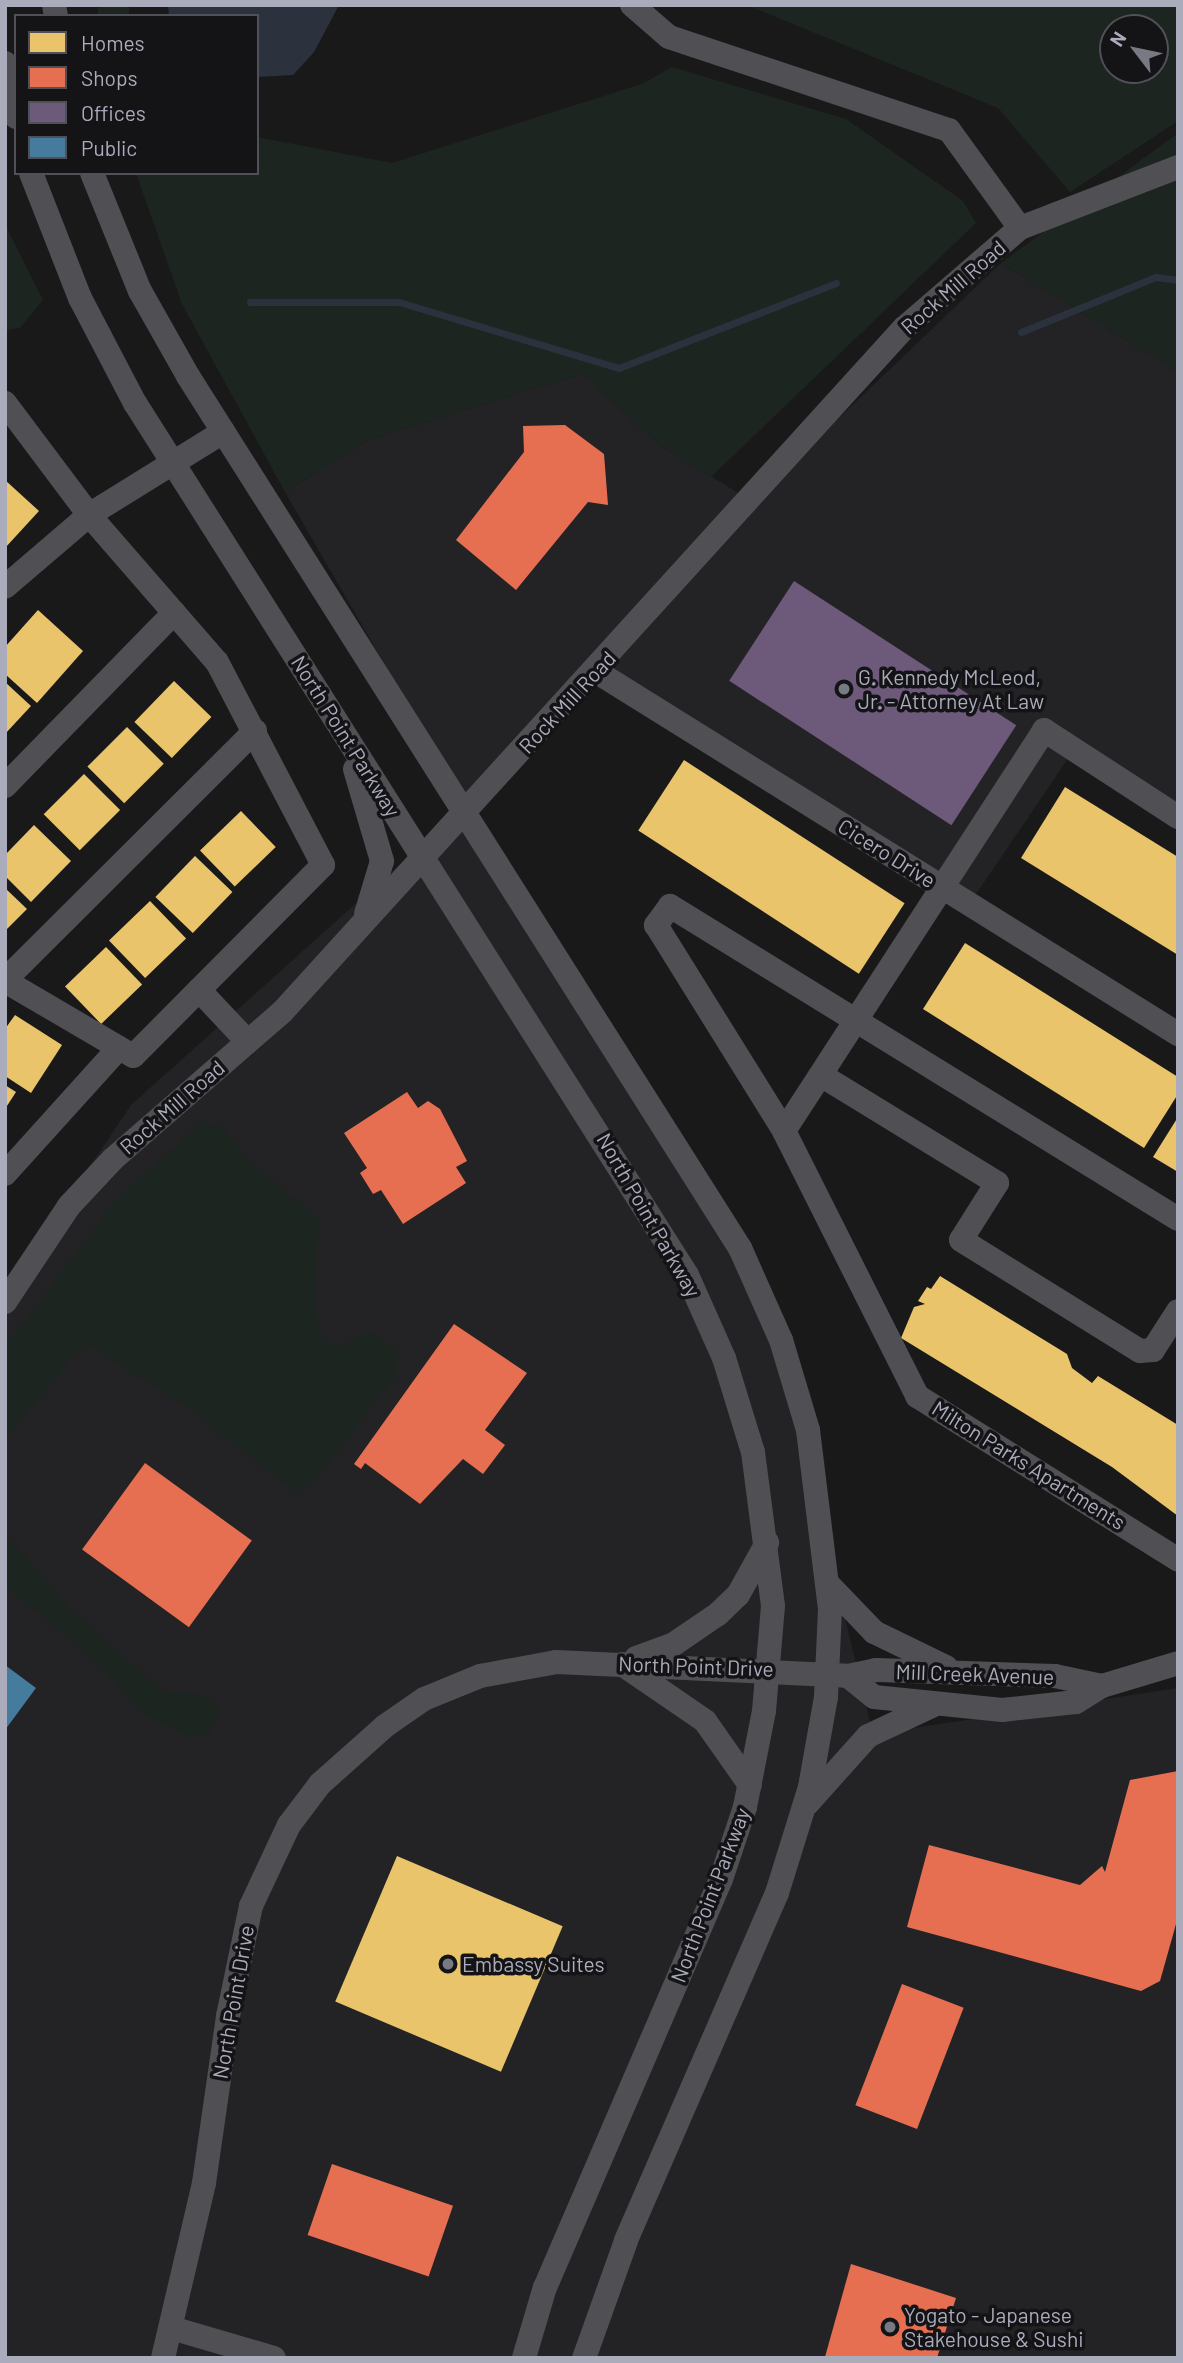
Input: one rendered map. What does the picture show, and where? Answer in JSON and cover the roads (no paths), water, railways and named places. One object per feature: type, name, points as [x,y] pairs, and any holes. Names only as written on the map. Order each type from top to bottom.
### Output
[{"type":"street","points":[[632,5],[669,37],[949,130],[1020,228]]},
{"type":"street","points":[[5,63],[14,107]]},
{"type":"street","name":"Rock Mill Road","points":[[5,1302],[69,1206],[113,1158],[248,1042],[361,928],[465,811],[597,672],[822,414],[904,328],[1020,228],[1178,167]]},
{"type":"street","name":"North Point Parkway","points":[[33,175],[80,298],[174,464],[687,1275],[737,1395],[767,1543],[769,1668],[750,1785],[720,1880],[571,2223],[524,2358]]},
{"type":"street","points":[[93,175],[140,291],[223,432],[720,1214],[762,1293],[808,1430],[838,1675],[805,1806],[777,1893],[626,2241],[584,2358]]},
{"type":"street","points":[[5,403],[89,516],[217,662],[255,731],[323,865],[133,1056],[5,980],[255,731]]},
{"type":"street","points":[[5,587],[89,516],[223,432]]},
{"type":"street","points":[[5,786],[174,613]]},
{"type":"street","name":"Cicero Drive","points":[[597,672],[1178,1034]]},
{"type":"street","points":[[784,1131],[824,1077],[1044,730],[1178,817]]},
{"type":"street","points":[[343,731],[382,861],[361,928]]},
{"type":"street","name":"Milton Parks Apartments","points":[[1178,1219],[670,906],[656,925],[784,1131],[917,1396],[1178,1560]]},
{"type":"street","points":[[199,990],[248,1042]]},
{"type":"street","points":[[5,1174],[119,1048]]},
{"type":"street","points":[[824,1077],[997,1183],[961,1240],[1140,1351],[1153,1350],[1178,1311]]},
{"type":"street","points":[[622,1664],[674,1644],[718,1614],[738,1595],[767,1543]]},
{"type":"street","points":[[829,1585],[874,1632],[963,1674]]},
{"type":"street","name":"North Point Drive","points":[[163,2358],[175,2329],[238,1952],[251,1906],[289,1825],[353,1752],[424,1699],[480,1676],[556,1662],[769,1668],[838,1675]]},
{"type":"street","name":"Mill Creek Avenue","points":[[838,1675],[874,1697],[935,1705],[1048,1706],[1076,1702],[1102,1686],[1178,1663]]},
{"type":"street","points":[[622,1664],[705,1720],[750,1785]]},
{"type":"street","name":"Mill Creek Avenue","points":[[838,1675],[876,1670],[1055,1676],[1102,1686]]},
{"type":"street","points":[[805,1806],[867,1736],[935,1705]]},
{"type":"street","points":[[175,2329],[274,2358]]},
{"type":"waterway","points":[[1021,332],[1156,277],[1178,280]]},
{"type":"waterway","points":[[250,302],[399,302],[619,368],[836,283]]},
{"type":"place","name":"G. Kennedy McLeod, Jr. - Attorney At Law","points":[[844,689]]},
{"type":"place","name":"Embassy Suites","points":[[448,1964]]},
{"type":"place","name":"Yogato - Japanese Stakehouse & Sushi","points":[[890,2327]]}]
